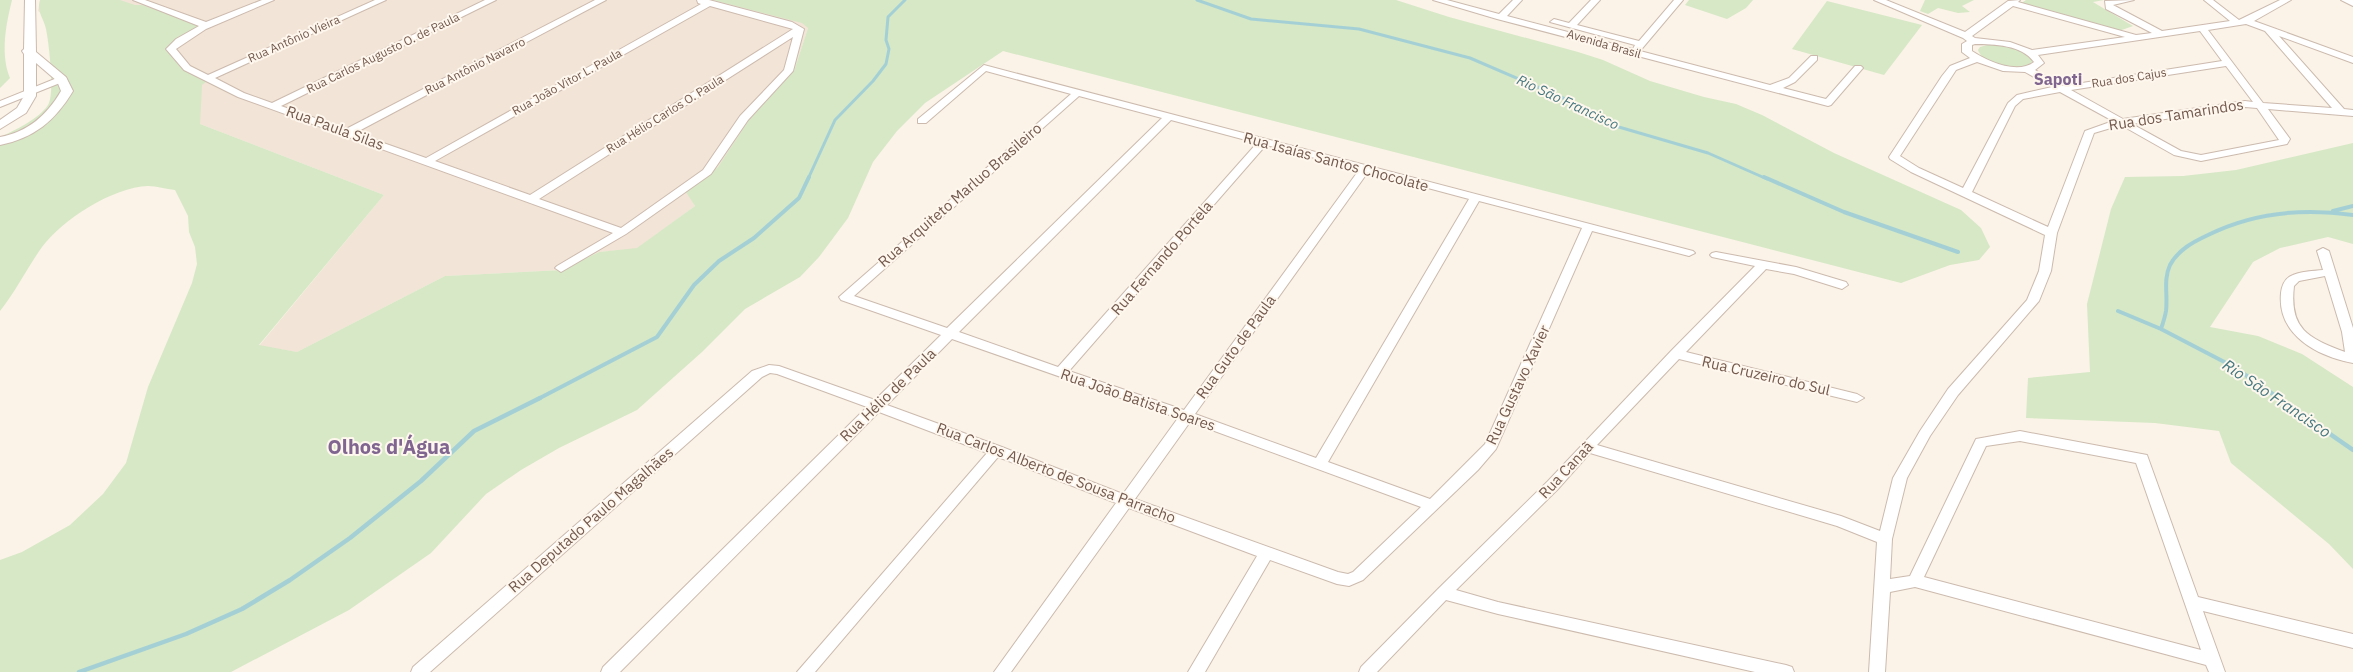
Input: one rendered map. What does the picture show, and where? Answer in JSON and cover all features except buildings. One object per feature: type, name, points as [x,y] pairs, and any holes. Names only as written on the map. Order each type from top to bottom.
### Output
[{"type":"street","points":[[0,125],[22,110],[28,102],[30,91],[28,51],[30,0]]},
{"type":"street","points":[[137,0],[208,26],[270,0]]},
{"type":"street","points":[[148,4],[159,0]]},
{"type":"street","name":"Rua Antônio Vieira","points":[[206,79],[382,0]]},
{"type":"street","name":"Rua Carlos Augusto O. de Paula","points":[[274,106],[492,0]]},
{"type":"street","name":"Rua Antônio Navarro","points":[[346,133],[602,0]]},
{"type":"street","points":[[561,268],[622,232],[699,179],[714,165],[744,118],[788,71],[800,29],[789,24],[697,0]]},
{"type":"street","name":"Avenida Brasil","points":[[1437,0],[1634,53],[1771,87],[1828,104],[1858,68]]},
{"type":"street","points":[[1500,17],[1518,0]]},
{"type":"street","points":[[1571,26],[1596,0]]},
{"type":"street","points":[[1634,53],[1679,0]]},
{"type":"street","points":[[1878,0],[1970,39],[2001,43],[2032,53],[2237,23],[2287,0]]},
{"type":"street","points":[[2130,0],[2108,3],[2108,7],[2161,34]]},
{"type":"street","points":[[2208,0],[2237,23]]},
{"type":"street","points":[[2345,0],[2353,3]]},
{"type":"street","points":[[2032,53],[2039,63],[2035,67],[2026,69],[1998,67],[1975,59],[1965,48],[1970,39],[2013,2],[2137,38]]},
{"type":"street","name":"Rua João Vitor L. Paula","points":[[426,162],[709,3]]},
{"type":"street","points":[[1508,10],[1641,44]]},
{"type":"street","points":[[2247,20],[2352,58]]},
{"type":"street","name":"Rua Paula Silas","points":[[208,26],[185,36],[171,49],[187,68],[206,79],[241,95],[622,232]]},
{"type":"street","points":[[2267,28],[2340,111]]},
{"type":"street","name":"Rua Hélio Carlos O. Paula","points":[[531,199],[800,29]]},
{"type":"street","points":[[2026,69],[2178,153],[2201,158],[2272,146],[2283,142],[2285,139],[2281,133],[2203,29]]},
{"type":"street","points":[[0,141],[11,140],[37,127],[58,107],[66,91],[62,79],[28,51]]},
{"type":"street","points":[[1771,87],[1788,85],[1806,64],[1814,58]]},
{"type":"street","points":[[1975,59],[1953,68],[1896,150],[1894,157],[2051,233]]},
{"type":"street","name":"Rua dos Cajus","points":[[1967,192],[2011,105],[2020,98],[2061,88],[2229,63]]},
{"type":"street","name":"Rua Isaías Santos Chocolate","points":[[922,121],[984,68],[1167,118],[1689,253]]},
{"type":"street","points":[[0,104],[62,79]]},
{"type":"street","name":"Rua Arquiteto Marluo Brasileiro","points":[[845,297],[1076,94]]},
{"type":"street","name":"Rua dos Tamarindos","points":[[1877,672],[1885,539],[1900,478],[1925,434],[1953,392],[2033,301],[2045,271],[2051,233],[2090,130],[2122,122],[2228,105],[2259,104],[2353,113]]},
{"type":"street","name":"Rua Hélio de Paula","points":[[609,672],[1167,118]]},
{"type":"street","points":[[0,132],[37,127]]},
{"type":"street","name":"Rua Fernando Portela","points":[[1060,373],[1263,142]]},
{"type":"street","name":"Rua Guto de Paula","points":[[1002,672],[1365,169]]},
{"type":"street","points":[[1320,464],[1475,198]]},
{"type":"street","name":"Rua Gustavo Xavier","points":[[1349,580],[1358,576],[1430,505],[1473,466],[1491,446],[1588,228]]},
{"type":"street","points":[[2323,251],[2330,272],[2348,332],[2353,359],[2309,340],[2295,328],[2288,317],[2288,285],[2295,278],[2330,272]]},
{"type":"street","points":[[1716,255],[1796,271],[1842,285]]},
{"type":"street","name":"Rua Canaã","points":[[1367,672],[1443,593],[1553,485],[1675,354],[1763,265]]},
{"type":"street","name":"Rua João Batista Soares","points":[[845,297],[1186,416],[1430,505]]},
{"type":"street","name":"Rua Cruzeiro do Sul","points":[[1675,354],[1857,398]]},
{"type":"street","name":"Rua Carlos Alberto de Sousa Parracho","points":[[763,370],[779,370],[877,405],[1266,554],[1337,578],[1349,580]]},
{"type":"street","name":"Rua Deputado Paulo Magalhães","points":[[419,672],[763,370]]},
{"type":"street","points":[[1915,581],[1981,442],[2020,436],[2142,459],[2215,666]]},
{"type":"street","points":[[1587,447],[1841,522],[1885,539]]},
{"type":"street","points":[[805,672],[997,450]]},
{"type":"street","points":[[1196,672],[1266,554]]},
{"type":"street","points":[[1882,587],[1915,581],[2215,666]]},
{"type":"street","points":[[1443,593],[1498,608],[1786,672]]},
{"type":"street","points":[[2193,602],[2353,640]]},
{"type":"shaded area","points":[[40,0],[821,0],[808,28],[794,71],[718,167],[687,191],[695,206],[637,249],[599,252],[562,270],[445,276],[297,352],[259,346],[384,195],[200,124],[38,11]]},
{"type":"green space","points":[[0,0],[12,0],[6,29],[5,50],[5,59],[10,78],[0,88]]},
{"type":"green space","points":[[40,0],[120,0],[135,5],[142,5],[202,25],[175,39],[165,49],[183,70],[206,82],[202,85],[200,124],[384,195],[259,345],[297,352],[445,276],[562,270],[599,252],[637,248],[695,206],[686,192],[718,167],[749,120],[794,71],[808,28],[802,23],[713,0],[1396,0],[1449,17],[1578,52],[1603,60],[1650,81],[1704,97],[1736,104],[1762,115],[1834,153],[1961,210],[1981,228],[1990,247],[1979,260],[1950,265],[1901,283],[1003,51],[925,103],[897,131],[873,162],[848,218],[819,257],[800,277],[745,309],[702,352],[637,410],[559,448],[521,470],[486,494],[431,553],[349,610],[231,672],[0,672],[0,560],[22,552],[70,525],[103,494],[126,463],[148,387],[192,283],[197,264],[195,247],[189,232],[188,216],[175,190],[151,186],[134,188],[104,199],[62,226],[42,247],[0,311],[0,137],[39,115],[48,105],[50,99],[50,57],[46,29],[40,12]]},
{"type":"green space","points":[[1689,0],[1753,0],[1746,8],[1727,19],[1685,5]]},
{"type":"green space","points":[[1925,0],[1974,0],[1962,6],[1970,12],[1958,13],[1938,8],[1928,14],[1920,11]]},
{"type":"green space","points":[[2026,0],[2104,0],[2093,2],[2133,26],[2119,31],[2020,4]]},
{"type":"green space","points":[[1827,1],[1922,25],[1884,75],[1792,49]]},
{"type":"green space","points":[[1991,44],[2018,50],[2032,59],[2032,62],[2019,67],[1994,64],[1981,56],[1978,50],[1980,47]]},
{"type":"green space","points":[[2353,143],[2353,244],[2328,237],[2280,248],[2253,262],[2210,327],[2258,336],[2302,354],[2353,387],[2353,569],[2329,544],[2231,463],[2219,431],[2155,423],[2026,418],[2028,378],[2090,372],[2087,304],[2111,209],[2125,177],[2183,176],[2236,170]]},
{"type":"waterway","points":[[808,179],[835,120],[873,81],[886,64],[889,49],[886,40],[888,17],[905,0]]},
{"type":"waterway","name":"Rio São Francisco","points":[[1197,0],[1251,19],[1359,29],[1470,58],[1570,101],[1612,125],[1708,153],[1767,179]]},
{"type":"waterway","points":[[538,399],[657,337],[694,285],[719,261],[754,238],[799,198],[809,177]]},
{"type":"waterway","name":"Rio São Francisco","points":[[1764,177],[1844,212],[1958,252]]},
{"type":"waterway","points":[[2333,211],[2353,206]]},
{"type":"waterway","points":[[2161,329],[2166,311],[2166,282],[2170,265],[2177,255],[2191,244],[2225,227],[2261,217],[2297,212],[2353,215]]},
{"type":"waterway","name":"Rio São Francisco","points":[[2118,311],[2161,329]]},
{"type":"waterway","name":"Rio São Francisco","points":[[2161,329],[2234,367],[2280,399]]},
{"type":"waterway","name":"Rio São Francisco","points":[[2278,398],[2353,450]]},
{"type":"waterway","points":[[79,672],[186,634],[242,609],[290,580],[350,538],[421,481],[474,431],[538,399]]},
{"type":"district","name":"Sapoti","points":[[2058,79]]},
{"type":"district","name":"Olhos d'Água","points":[[389,447]]}]
